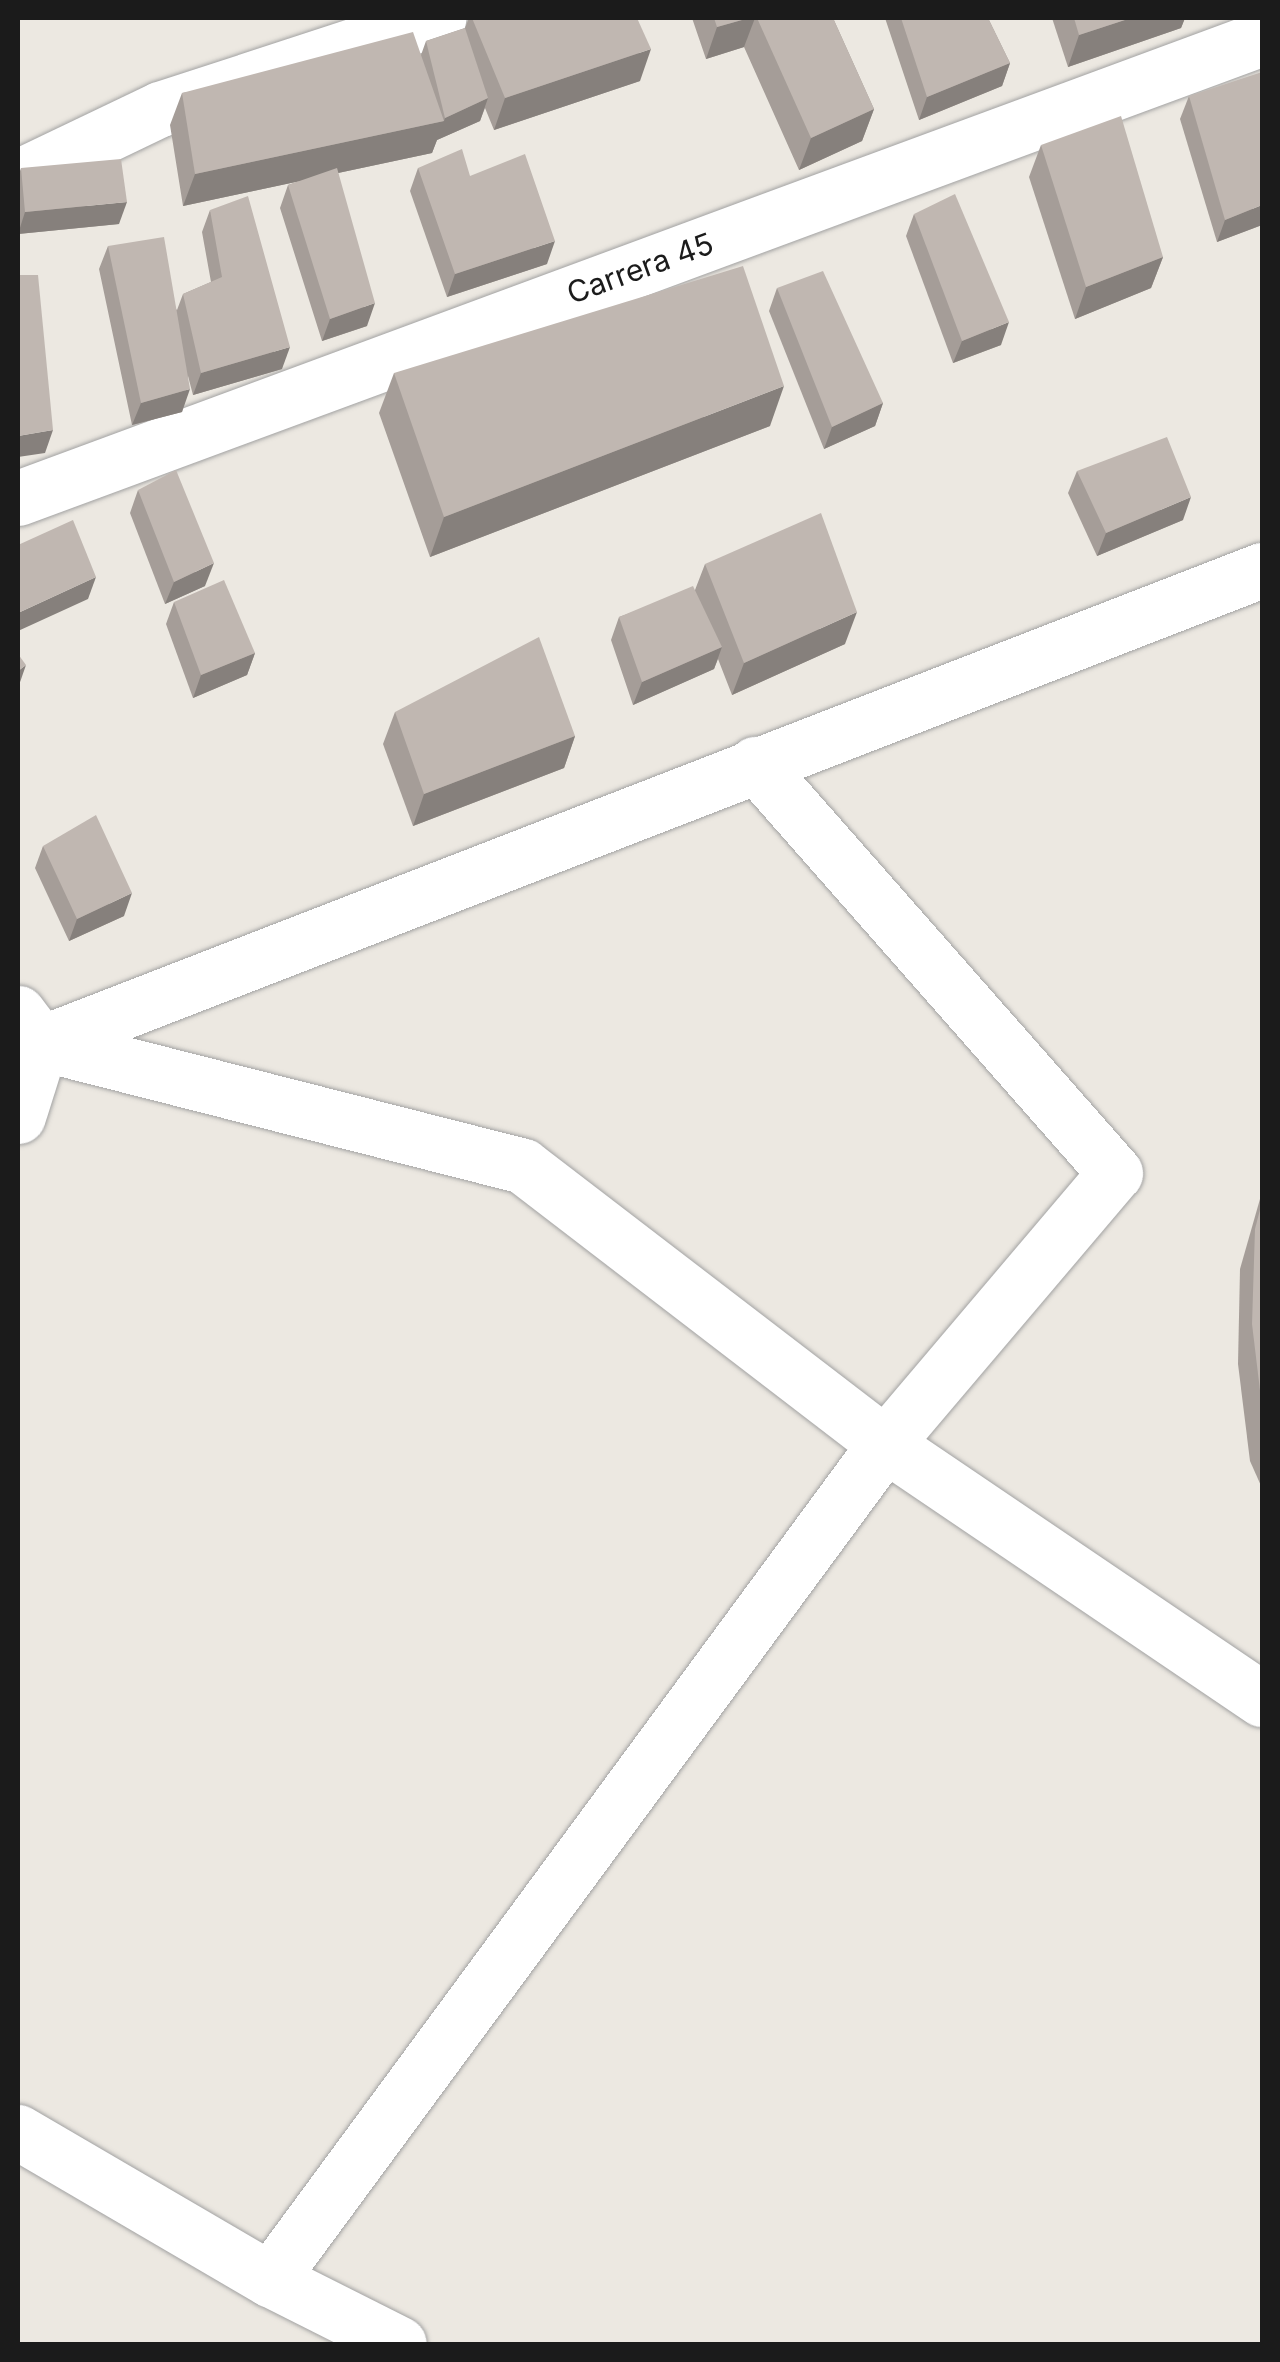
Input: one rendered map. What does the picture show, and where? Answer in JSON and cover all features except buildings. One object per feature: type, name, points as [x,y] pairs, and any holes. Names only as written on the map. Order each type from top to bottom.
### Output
[{"type":"street","points":[[18,177],[160,110],[438,18]]},
{"type":"street","name":"Carrera 45","points":[[18,498],[1262,38]]},
{"type":"street","points":[[25,1036],[1262,570]]},
{"type":"street","points":[[270,2279],[885,1444],[1115,1173],[755,764]]},
{"type":"street","points":[[18,1116],[25,1036]]},
{"type":"street","points":[[25,1036],[524,1166],[885,1444],[1262,1699]]},
{"type":"street","points":[[18,2132],[270,2279],[399,2344]]}]
